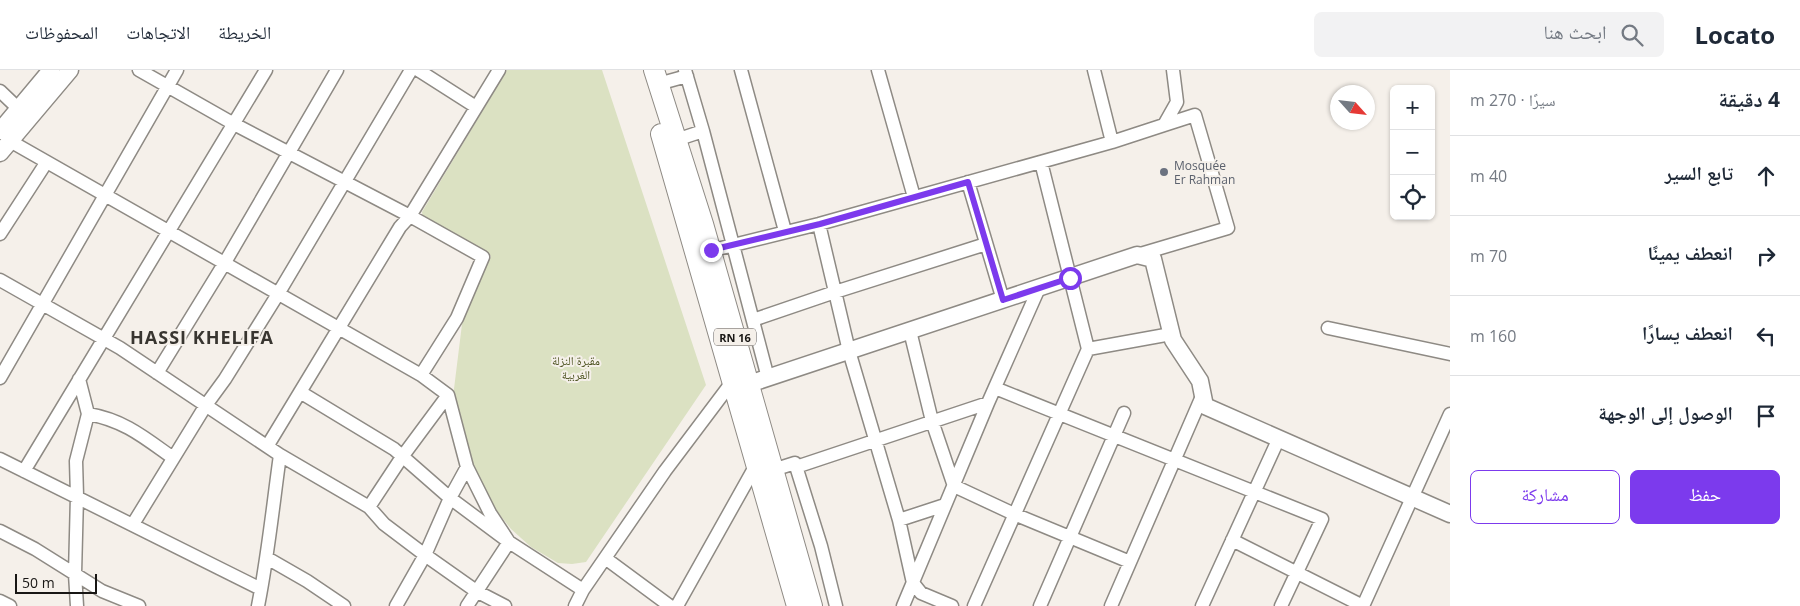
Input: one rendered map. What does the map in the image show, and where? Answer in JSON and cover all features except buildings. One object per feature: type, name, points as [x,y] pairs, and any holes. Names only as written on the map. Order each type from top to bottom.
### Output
[{"type":"main road","name":"RN 16","points":[[641,70],[703,253]]},
{"type":"main road","name":"RN 16","points":[[656,77],[676,140],[703,253],[764,467],[799,604]]},
{"type":"street","points":[[51,70],[24,114],[3,142],[46,163],[278,294],[421,376],[448,395],[467,467],[490,513],[509,542]]},
{"type":"street","points":[[24,114],[70,70]]},
{"type":"street","points":[[139,70],[289,154],[410,216],[483,257],[457,318],[421,376]]},
{"type":"street","points":[[0,378],[178,70]]},
{"type":"street","points":[[24,471],[266,70]]},
{"type":"street","points":[[157,372],[224,264],[337,70]]},
{"type":"street","points":[[133,524],[278,294],[411,70]]},
{"type":"street","points":[[418,70],[476,107]]},
{"type":"street","points":[[268,445],[400,227],[410,216],[499,70]]},
{"type":"street","points":[[741,70],[785,231]]},
{"type":"street","points":[[878,70],[914,196]]},
{"type":"street","points":[[1094,70],[1112,142]]},
{"type":"street","points":[[1164,125],[1177,102],[1173,70]]},
{"type":"street","points":[[656,77],[686,73],[768,378]]},
{"type":"street","points":[[0,91],[24,114]]},
{"type":"street","points":[[575,606],[583,590],[666,470],[740,383],[768,378],[1137,255],[1228,228],[1195,115],[1112,142],[914,196],[820,224],[785,231],[703,253]]},
{"type":"street","points":[[676,140],[703,131]]},
{"type":"street","points":[[974,606],[1088,349],[1041,162]]},
{"type":"street","points":[[0,234],[46,163]]},
{"type":"street","points":[[968,182],[1003,300]]},
{"type":"street","points":[[820,224],[849,351],[899,520],[913,583],[921,593],[952,606]]},
{"type":"street","points":[[753,320],[986,244]]},
{"type":"street","points":[[1137,255],[1153,260],[1173,340],[1200,380],[1205,406],[1450,514]]},
{"type":"street","points":[[0,280],[104,339],[280,454],[369,507],[384,524],[425,555],[476,591],[505,606]]},
{"type":"street","points":[[903,606],[988,403],[1039,288]]},
{"type":"street","points":[[1328,328],[1450,354]]},
{"type":"street","points":[[910,331],[932,421],[954,486],[1069,538],[1130,562]]},
{"type":"street","points":[[1088,349],[1171,334]]},
{"type":"street","points":[[77,606],[75,574],[76,462],[88,414],[80,379]]},
{"type":"street","points":[[995,388],[1322,519],[1281,606]]},
{"type":"street","points":[[300,392],[394,449],[450,498],[509,542],[583,590]]},
{"type":"street","points":[[1111,606],[1203,394]]},
{"type":"street","points":[[369,507],[402,457],[448,395]]},
{"type":"street","points":[[796,467],[988,403]]},
{"type":"street","points":[[1040,606],[1124,413]]},
{"type":"street","points":[[88,414],[106,417],[128,427],[174,458]]},
{"type":"street","points":[[1232,540],[1363,606],[1450,414]]},
{"type":"street","points":[[1202,606],[1278,438]]},
{"type":"street","points":[[258,606],[267,558],[280,454]]},
{"type":"street","points":[[0,458],[261,589]]},
{"type":"street","points":[[677,606],[764,467],[795,463],[821,546],[836,606]]},
{"type":"street","points":[[396,606],[425,555],[450,498],[467,467]]},
{"type":"street","points":[[899,520],[946,505]]},
{"type":"street","points":[[0,531],[36,549],[102,591],[139,606]]},
{"type":"street","points":[[467,606],[509,542]]},
{"type":"street","points":[[267,558],[307,581],[344,606]]},
{"type":"street","points":[[605,558],[670,606]]},
{"type":"street","points":[[0,601],[10,606]]},
{"type":"green space","name":"مقبرة النزلة الغربية","points":[[507,70],[602,70],[706,385],[586,562],[558,563],[531,547],[511,529],[492,505],[473,469],[452,405],[463,316],[491,256],[423,218],[422,212]]},
{"type":"place","name":"Mosquée Er Rahman","points":[[1164,172]]},
{"type":"district","name":"HASSI KHELIFA","points":[[202,337]]},
{"type":"route","points":[[711,250],[820,224],[968,182],[1003,300],[1070,278]]}]
